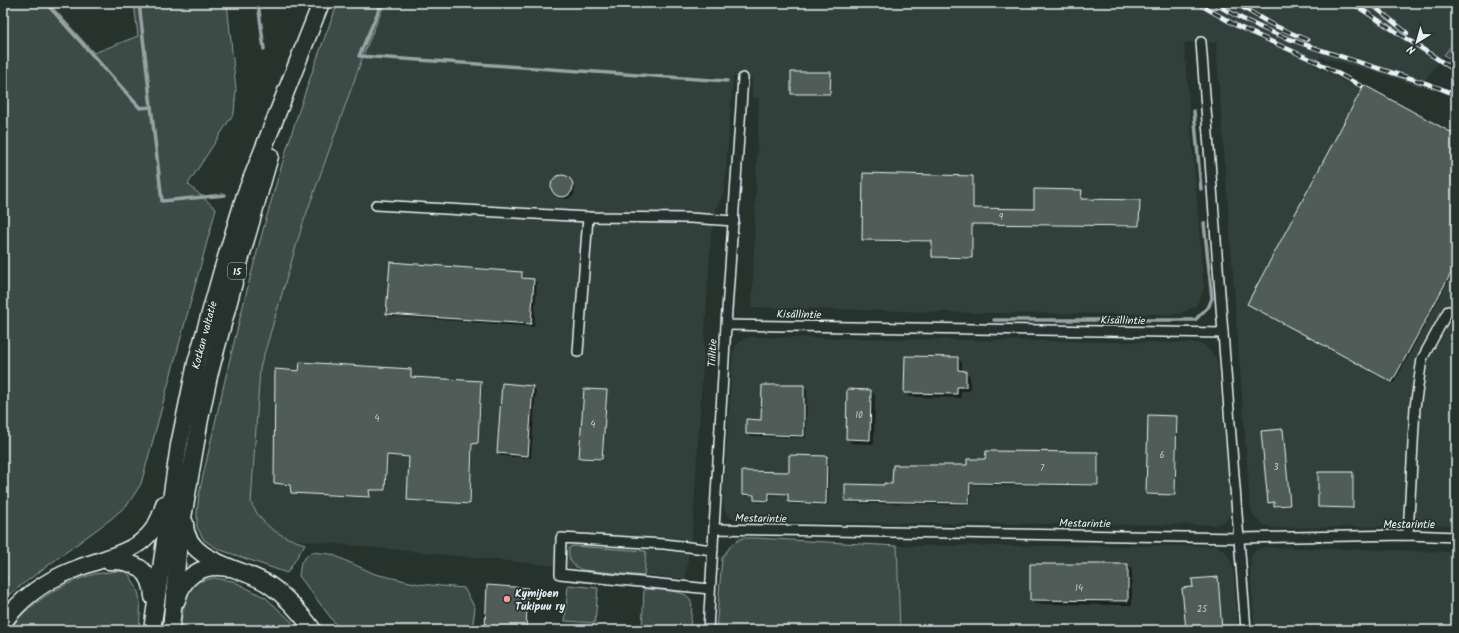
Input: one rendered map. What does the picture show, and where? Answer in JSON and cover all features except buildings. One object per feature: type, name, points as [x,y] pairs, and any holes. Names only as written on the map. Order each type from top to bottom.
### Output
[{"type":"highway","name":"Kotkan valtatie","points":[[152,622],[179,445],[196,363],[233,233],[257,162],[320,3]]},
{"type":"highway","name":"Kotkan valtatie","points":[[172,626],[177,561],[186,495],[209,376],[253,213],[302,51]]},
{"type":"highway","points":[[3,623],[28,596],[42,586],[73,570],[113,557],[134,547],[146,538],[156,526],[163,509],[179,445]]},
{"type":"highway","points":[[186,495],[185,533],[192,545],[203,555],[240,570],[268,584],[280,593],[303,617],[312,630]]},
{"type":"highway","points":[[96,562],[120,561],[143,570],[148,576],[153,588],[152,622]]},
{"type":"highway","points":[[172,626],[180,589],[195,572],[201,569],[214,567],[240,570]]},
{"type":"street","points":[[1201,42],[1246,630]]},
{"type":"street","name":"Tiilitie","points":[[708,630],[726,325],[743,78]]},
{"type":"street","points":[[376,205],[588,217],[690,218],[734,221]]},
{"type":"street","points":[[578,352],[588,217]]},
{"type":"street","points":[[1408,535],[1415,407],[1422,359],[1448,312]]},
{"type":"street","name":"Kisällintie","points":[[726,325],[1223,333]]},
{"type":"street","name":"Mestarintie","points":[[714,529],[1240,538],[1408,535],[1456,537]]},
{"type":"street","points":[[710,589],[560,574],[561,538],[664,544],[713,550]]},
{"type":"shaded area","points":[[3,3],[49,3],[94,53],[138,36],[134,3],[227,3],[236,89],[234,113],[188,184],[216,209],[141,484],[128,504],[111,519],[3,599],[3,581],[8,579],[3,570]]},
{"type":"shaded area","points":[[338,3],[385,3],[364,53],[302,226],[260,368],[251,503],[261,519],[273,530],[287,538],[305,544],[287,573],[218,549],[204,540],[197,527],[197,513],[199,494],[227,369],[276,184],[315,63]]},
{"type":"shaded area","points":[[386,3],[1456,3],[1456,38],[1420,87],[1380,73],[1320,57],[1315,66],[1456,140],[1456,525],[1274,528],[1264,525],[1257,520],[1252,513],[1250,504],[1216,43],[1201,42],[1184,43],[1204,289],[1196,306],[1179,314],[980,313],[752,307],[759,98],[752,98],[752,79],[733,77],[724,193],[717,206],[711,234],[693,524],[685,579],[289,539],[273,531],[257,514],[251,503],[260,368],[302,226],[364,53]]},
{"type":"shaded area","points":[[1456,39],[1456,63],[1444,55]]},
{"type":"shaded area","points":[[748,337],[1198,343],[1204,345],[1216,358],[1218,367],[1231,511],[1228,518],[1216,525],[745,522],[736,520],[729,516],[724,510],[723,497],[733,354],[736,346]]},
{"type":"shaded area","points":[[742,538],[897,546],[900,630],[716,630],[722,558],[732,544]]},
{"type":"shaded area","points":[[573,546],[646,551],[644,576],[583,570],[573,565],[570,560],[569,548]]},
{"type":"shaded area","points":[[897,546],[1217,546],[1225,551],[1233,565],[1238,630],[900,630]]},
{"type":"shaded area","points":[[1263,547],[1456,552],[1456,630],[1255,630],[1251,579],[1251,556],[1255,551]]},
{"type":"shaded area","points":[[311,552],[331,554],[375,574],[419,584],[464,588],[475,608],[472,630],[340,630],[299,576],[301,562]]},
{"type":"shaded area","points":[[116,571],[127,572],[136,587],[140,600],[139,630],[10,630],[26,611],[60,588],[84,577]]},
{"type":"shaded area","points":[[214,578],[233,581],[266,598],[291,621],[297,630],[179,630],[187,593],[197,582]]},
{"type":"shaded area","points":[[568,585],[598,588],[595,623],[565,621]]},
{"type":"shaded area","points":[[644,589],[677,592],[689,597],[692,604],[690,630],[642,630]]},
{"type":"waterway","points":[[46,3],[140,108],[151,107]]},
{"type":"waterway","points":[[139,3],[162,201],[225,195]]},
{"type":"waterway","points":[[258,3],[264,49]]},
{"type":"waterway","points":[[382,3],[359,56],[727,81]]},
{"type":"waterway","points":[[1194,111],[1201,189]]},
{"type":"waterway","points":[[994,320],[1195,320],[1209,306],[1212,298],[1204,223]]},
{"type":"railway","points":[[1197,3],[1239,27],[1317,62],[1361,86]]},
{"type":"railway","points":[[1214,3],[1235,15],[1278,35],[1425,83],[1456,95]]},
{"type":"railway","points":[[1235,3],[1271,24],[1307,40]]},
{"type":"railway","points":[[1352,3],[1456,71]]},
{"type":"railway","points":[[1370,3],[1407,33]]},
{"type":"place","name":"Kymijoen Tukipuu ry","points":[[507,599]]}]
